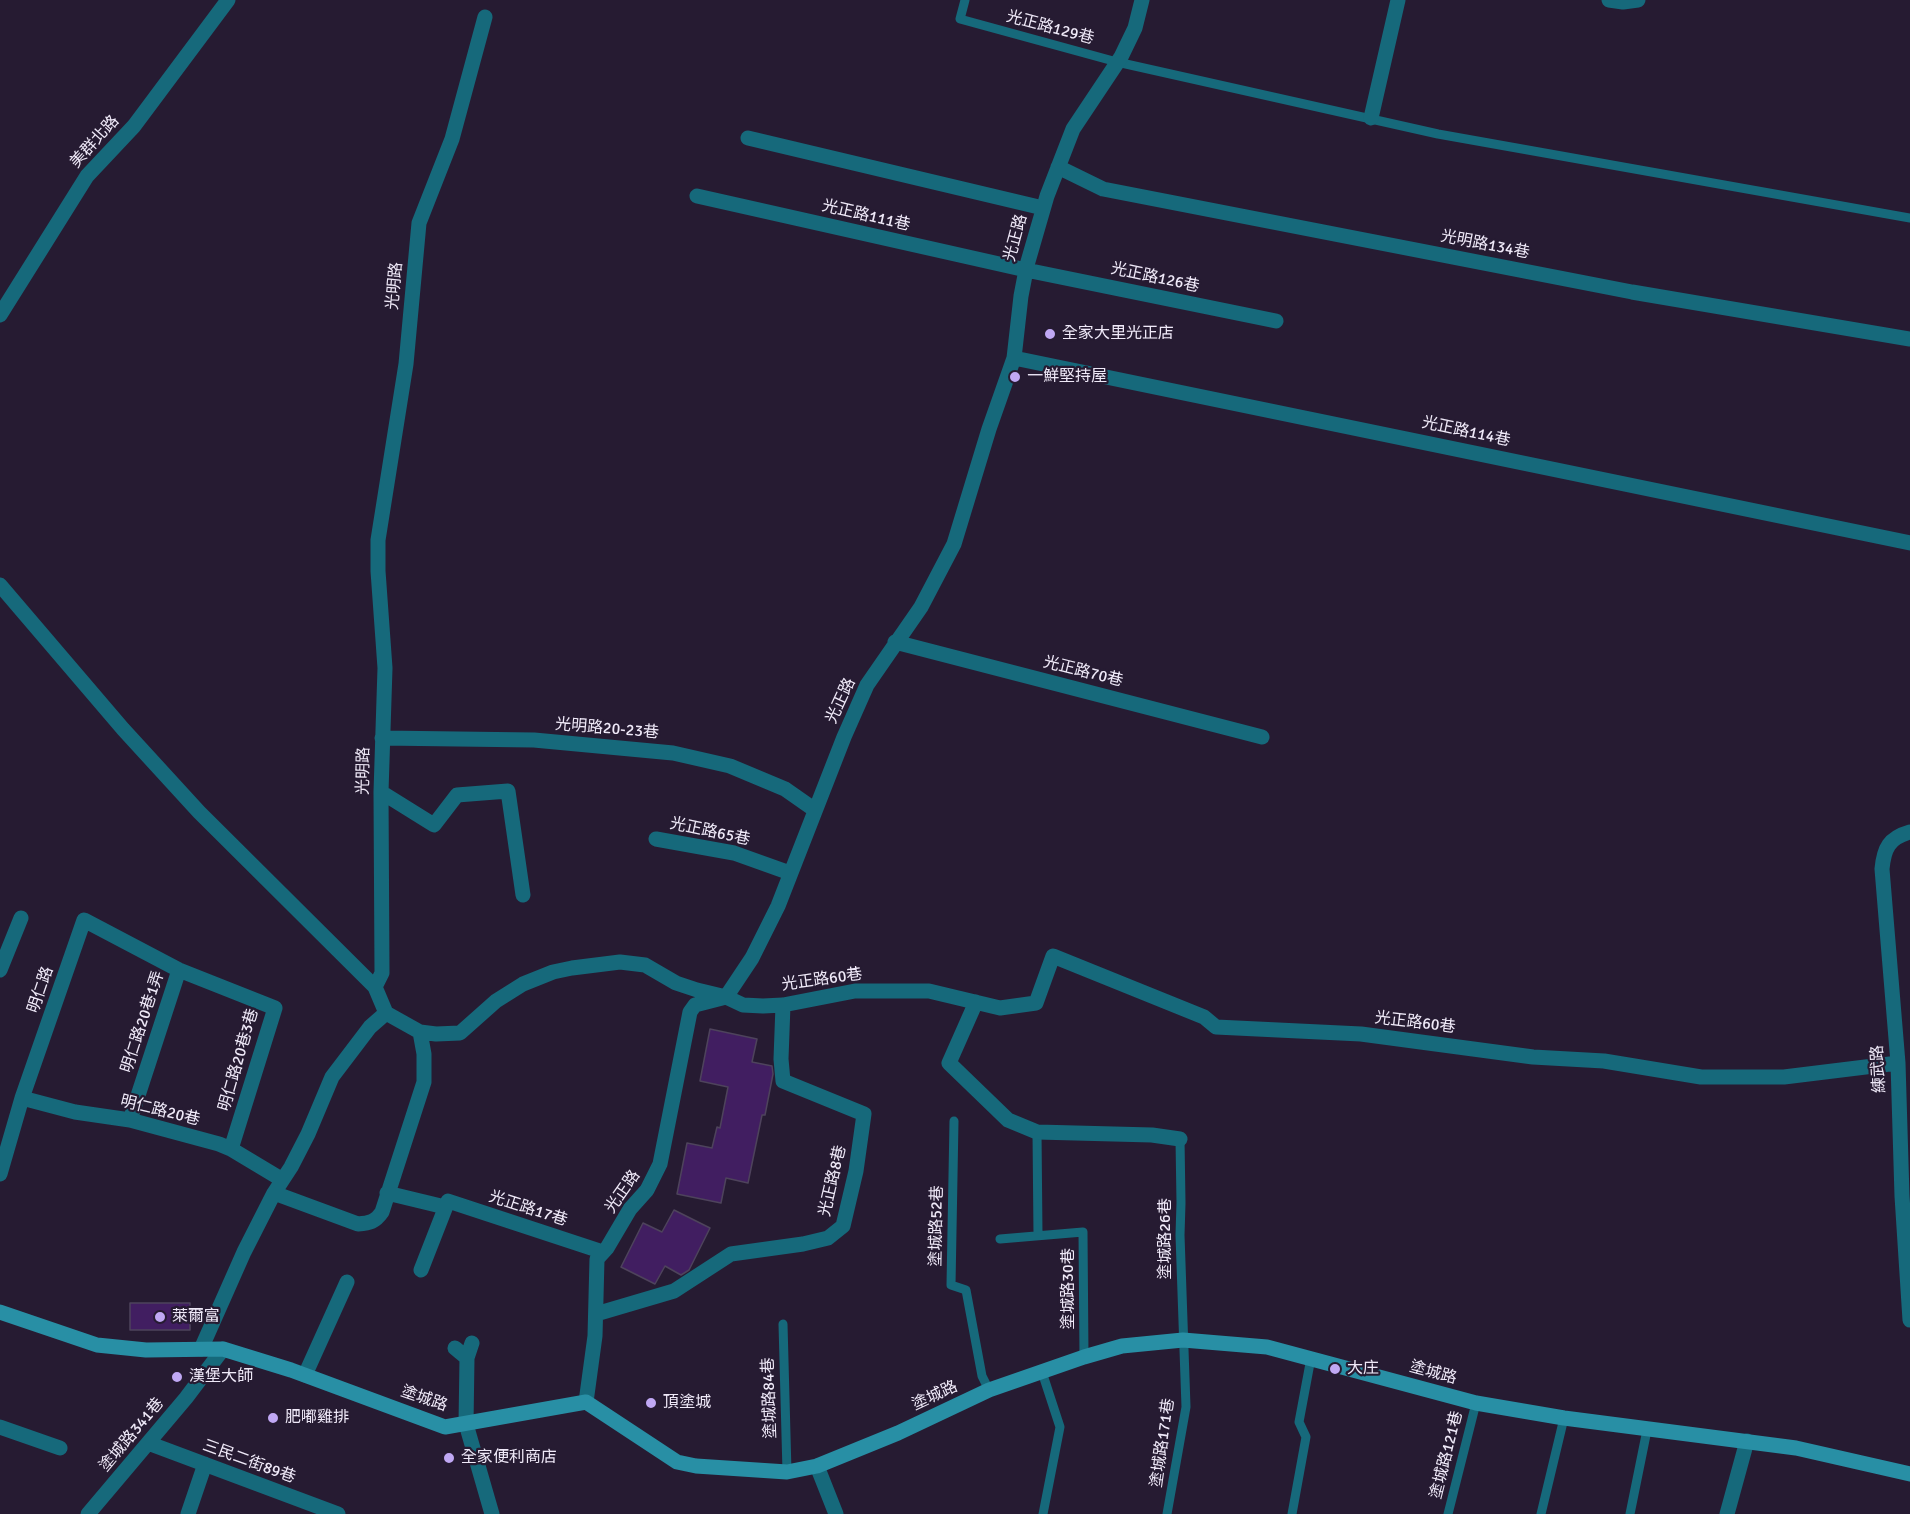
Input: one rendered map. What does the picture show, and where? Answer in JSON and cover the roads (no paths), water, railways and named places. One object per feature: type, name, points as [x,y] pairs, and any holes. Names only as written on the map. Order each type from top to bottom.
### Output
[{"type":"street","name":"美群北路","points":[[0,315],[87,176],[134,126],[228,0]]},
{"type":"street","name":"光正路","points":[[586,1402],[595,1336],[597,1259],[630,1209],[647,1190],[660,1164],[690,1012],[695,1005],[726,997],[752,958],[778,906],[844,737],[867,685],[921,607],[954,544],[989,429],[1014,358],[1026,270],[1043,208],[1073,129],[1117,62],[1135,28],[1142,0]]},
{"type":"street","points":[[1371,118],[1398,0]]},
{"type":"street","points":[[1608,0],[1623,2],[1638,0]]},
{"type":"street","name":"光明路","points":[[375,987],[382,973],[381,792],[385,668],[378,540],[406,364],[419,223],[452,140],[484,17]]},
{"type":"street","points":[[748,138],[1043,208]]},
{"type":"street","name":"光明路134巷","points":[[1058,167],[1103,189],[1632,292],[1910,339]]},
{"type":"street","name":"光正路111巷","points":[[697,196],[1026,270]]},
{"type":"street","name":"光正路126巷","points":[[1026,270],[1276,321]]},
{"type":"street","name":"光正路114巷","points":[[1014,358],[1910,543]]},
{"type":"street","points":[[0,585],[123,729],[199,812],[375,987],[386,1013],[420,1032],[424,1054],[424,1082],[382,1212],[377,1219],[371,1223],[358,1224],[278,1186]]},
{"type":"street","name":"光正路70巷","points":[[895,642],[1262,737]]},
{"type":"street","name":"光明路20-23巷","points":[[382,738],[534,740],[673,753],[730,766],[785,789],[815,810]]},
{"type":"street","points":[[381,792],[434,825],[458,795],[508,791],[523,895]]},
{"type":"street","name":"練武路","points":[[1910,832],[1899,835],[1889,843],[1883,856],[1882,869],[1898,1063],[1902,1196],[1910,1320]]},
{"type":"street","name":"光正路65巷","points":[[656,839],[734,853],[790,873]]},
{"type":"street","points":[[0,970],[21,918]]},
{"type":"street","name":"明仁路","points":[[0,1174],[22,1098],[84,920],[179,970]]},
{"type":"street","name":"光正路60巷","points":[[420,1032],[460,1033],[496,1000],[523,984],[554,972],[607,963],[645,965],[676,983],[726,997],[743,1005],[783,1005],[855,991],[929,991],[1000,1008],[1036,1003],[1053,956],[1204,1017],[1216,1027],[1361,1034],[1533,1057],[1604,1061],[1701,1077],[1784,1077],[1898,1063]]},
{"type":"street","name":"明仁路20巷1弄","points":[[130,1120],[179,970]]},
{"type":"street","name":"明仁路20巷3巷","points":[[179,970],[275,1008],[231,1149]]},
{"type":"street","points":[[976,1002],[949,1063],[1008,1120],[1037,1132],[1152,1135],[1180,1138]]},
{"type":"street","name":"光正路8巷","points":[[596,1314],[674,1291],[731,1254],[803,1245],[828,1238],[843,1226],[856,1171],[864,1114],[783,1081],[781,1059],[783,1005]]},
{"type":"street","points":[[201,1349],[244,1252],[308,1134],[332,1077],[370,1028],[386,1013]]},
{"type":"street","name":"明仁路20巷","points":[[22,1098],[75,1112],[130,1120],[219,1144],[231,1149],[278,1186]]},
{"type":"street","name":"光正路17巷","points":[[387,1193],[445,1207],[448,1202],[603,1252]]},
{"type":"street","points":[[421,1270],[445,1207]]},
{"type":"street","points":[[305,1375],[347,1282]]},
{"type":"street","name":"塗城路","points":[[0,1312],[97,1345],[146,1350],[223,1349],[305,1375],[445,1427],[586,1402],[677,1462],[696,1466],[787,1472],[817,1466],[898,1434],[989,1390],[1084,1357],[1122,1346],[1183,1340],[1267,1347],[1476,1403],[1647,1430],[1796,1448],[1910,1474]]},
{"type":"street","points":[[471,1343],[461,1353],[466,1424],[492,1514]]},
{"type":"street","name":"塗城路341巷","points":[[88,1514],[186,1398],[223,1349]]},
{"type":"street","points":[[0,1427],[60,1448]]},
{"type":"street","points":[[1727,1514],[1747,1441]]},
{"type":"street","name":"三民二街89巷","points":[[148,1443],[338,1514]]},
{"type":"street","points":[[188,1514],[205,1464]]},
{"type":"street","points":[[817,1466],[836,1514]]},
{"type":"lane","name":"光正路129巷","points":[[965,0],[960,19],[1117,62]]},
{"type":"lane","points":[[1117,62],[1438,134],[1910,218]]},
{"type":"lane","name":"塗城路52巷","points":[[954,1121],[951,1285],[966,1290],[982,1376],[989,1390]]},
{"type":"lane","points":[[1037,1132],[1038,1235]]},
{"type":"lane","name":"塗城路26巷","points":[[1180,1138],[1183,1340]]},
{"type":"lane","name":"塗城路30巷","points":[[1000,1239],[1083,1232],[1084,1357]]},
{"type":"lane","name":"塗城路84巷","points":[[783,1324],[787,1472]]},
{"type":"lane","name":"塗城路171巷","points":[[1167,1514],[1186,1407],[1183,1340]]},
{"type":"lane","points":[[1292,1514],[1306,1437],[1299,1422],[1311,1358]]},
{"type":"lane","points":[[1042,1372],[1060,1427],[1043,1514]]},
{"type":"lane","name":"塗城路121巷","points":[[1448,1514],[1476,1403]]},
{"type":"lane","points":[[1541,1514],[1564,1418]]},
{"type":"lane","points":[[1630,1514],[1647,1430]]},
{"type":"place","name":"全家大里光正店","points":[[1050,334]]},
{"type":"place","name":"一鮮堅持屋","points":[[1015,377]]},
{"type":"place","name":"萊爾富","points":[[160,1317]]},
{"type":"place","name":"大庄","points":[[1335,1369]]},
{"type":"place","name":"漢堡大師","points":[[177,1377]]},
{"type":"place","name":"頂塗城","points":[[651,1403]]},
{"type":"place","name":"肥嘟雞排","points":[[273,1418]]},
{"type":"place","name":"全家便利商店","points":[[449,1458]]}]
